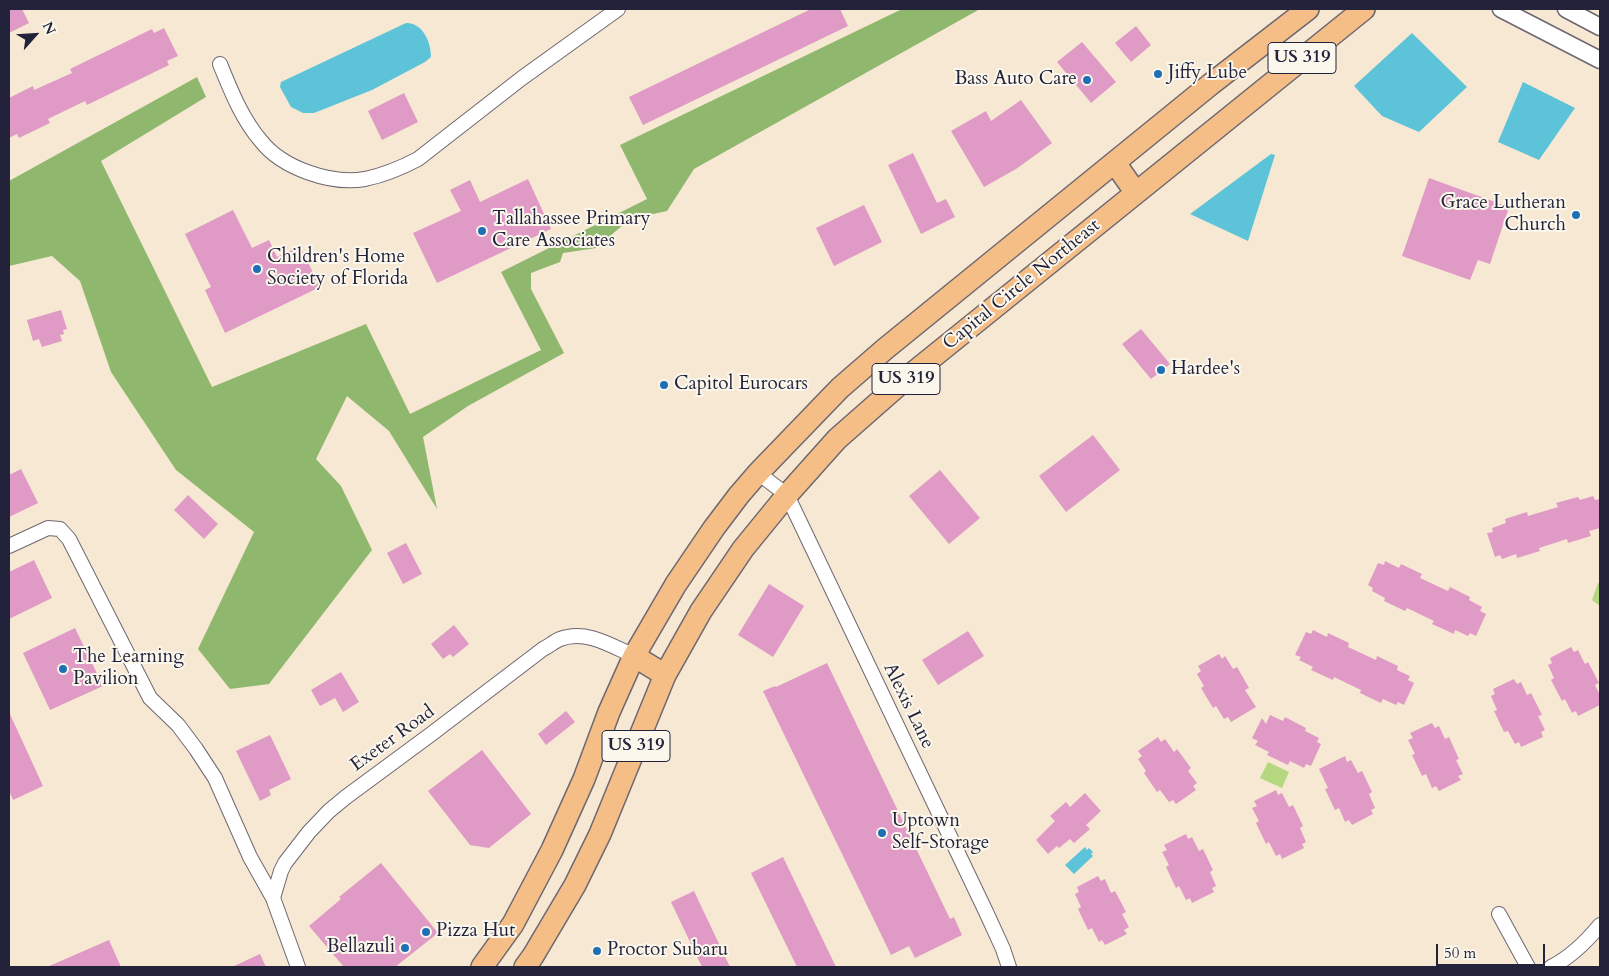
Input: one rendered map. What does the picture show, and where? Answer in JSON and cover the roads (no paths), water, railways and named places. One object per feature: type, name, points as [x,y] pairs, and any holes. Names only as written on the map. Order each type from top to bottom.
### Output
[{"type":"main road","name":"Capital Circle Northeast","points":[[482,967],[512,924],[552,850],[584,779],[609,712],[634,656],[680,577],[739,495],[840,388],[1115,162],[1308,9]]},
{"type":"main road","name":"Capital Circle Northeast","points":[[525,967],[534,956],[575,885],[600,834],[665,675],[700,611],[743,550],[787,495],[837,439],[890,392],[1239,108],[1364,9]]},
{"type":"main road","points":[[1115,162],[1136,193]]},
{"type":"main road","points":[[929,314],[956,338]]},
{"type":"main road","points":[[634,656],[665,675]]},
{"type":"street","points":[[220,64],[236,101],[248,122],[262,142],[282,160],[300,169],[323,176],[339,179],[363,179],[399,169],[418,159],[522,78],[618,9]]},
{"type":"street","points":[[1501,9],[1600,60]]},
{"type":"street","points":[[1566,9],[1600,27]]},
{"type":"street","name":"Alexis Lane","points":[[758,473],[787,495],[983,906],[1003,949],[1009,967]]},
{"type":"street","points":[[9,546],[48,528],[60,529],[69,539],[150,698],[178,726],[215,778],[250,857],[273,898],[298,967]]},
{"type":"street","name":"Exeter Road","points":[[273,898],[285,863],[309,832],[329,811],[543,649],[561,639],[578,636],[597,639],[634,656]]},
{"type":"street","points":[[1499,914],[1528,967]]},
{"type":"street","points":[[1551,967],[1568,958],[1589,939],[1600,925]]},
{"type":"water","points":[[406,23],[417,26],[428,40],[431,57],[425,62],[372,90],[314,113],[303,113],[291,107],[280,87],[281,82]]},
{"type":"water","points":[[1412,33],[1467,87],[1419,132],[1382,116],[1354,86]]},
{"type":"water","points":[[1523,82],[1575,108],[1539,160],[1498,142]]},
{"type":"water","points":[[1271,154],[1275,155],[1248,241],[1190,214]]},
{"type":"water","points":[[1085,847],[1093,852],[1091,854],[1093,856],[1074,874],[1065,865]]},
{"type":"place","name":"Jiffy Lube","points":[[1158,74]]},
{"type":"place","name":"Bass Auto Care","points":[[1087,80]]},
{"type":"place","name":"Grace Lutheran Church","points":[[1576,215]]},
{"type":"place","name":"Tallahassee Primary Care Associates","points":[[482,231]]},
{"type":"place","name":"Children's Home Society of Florida","points":[[257,269]]},
{"type":"place","name":"Hardee's","points":[[1161,370]]},
{"type":"place","name":"Capitol Eurocars","points":[[664,385]]},
{"type":"place","name":"The Learning Pavilion","points":[[63,669]]},
{"type":"place","name":"Uptown Self-Storage","points":[[882,833]]},
{"type":"place","name":"Pizza Hut","points":[[426,932]]},
{"type":"place","name":"Bellazuli","points":[[405,948]]},
{"type":"place","name":"Proctor Subaru","points":[[597,951]]}]
